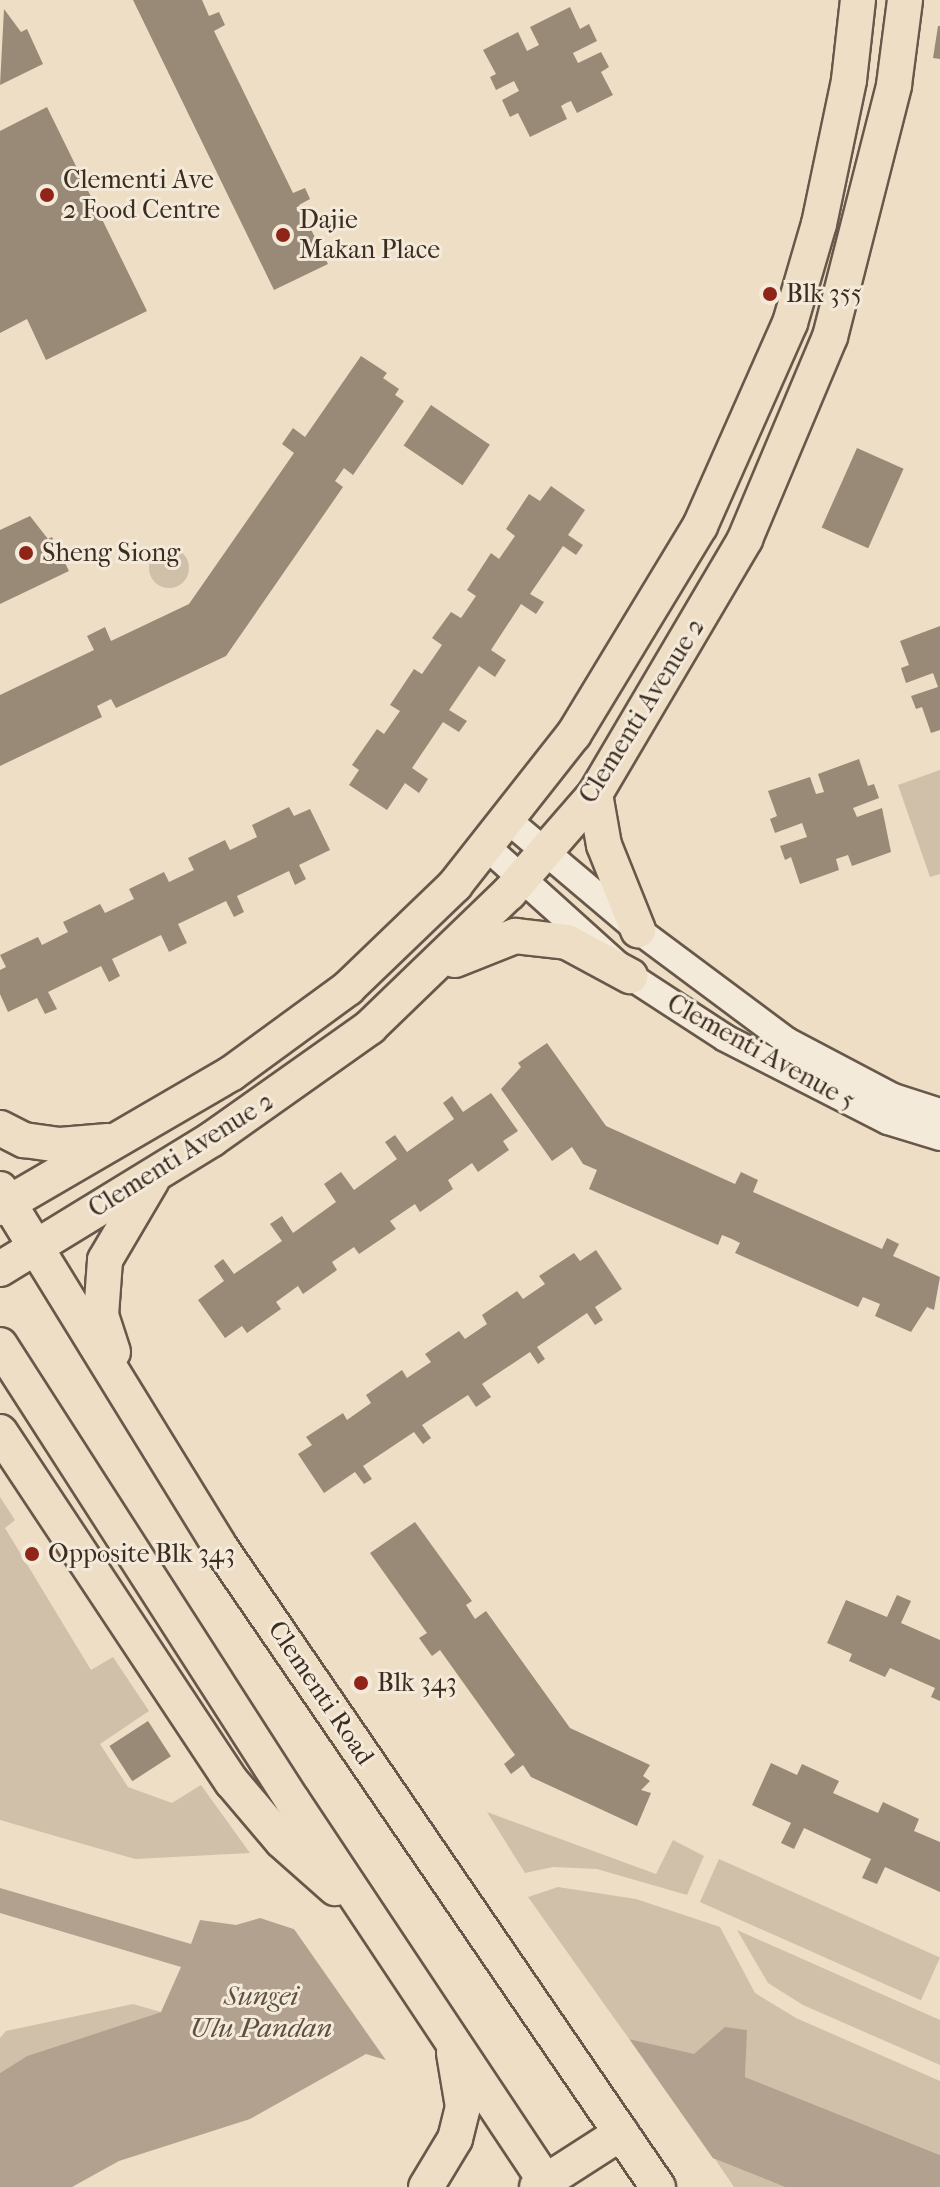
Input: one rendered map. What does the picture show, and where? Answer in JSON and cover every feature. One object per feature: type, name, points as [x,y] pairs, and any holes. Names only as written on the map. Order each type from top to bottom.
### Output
[{"type":"main road","name":"Clementi Avenue 2","points":[[3,1200],[232,1073],[348,988],[400,942],[488,848],[509,821],[616,665],[700,526],[790,323],[819,224],[849,80],[858,0]]},
{"type":"main road","name":"Clementi Avenue 2","points":[[0,1269],[156,1175],[307,1075],[430,973],[522,880],[595,794],[745,539],[830,337],[861,233],[894,85],[905,0]]},
{"type":"main road","points":[[616,665],[626,681],[658,688]]},
{"type":"main road","points":[[595,794],[604,845],[638,930]]},
{"type":"main road","points":[[430,973],[481,945],[515,936],[567,942],[630,976]]},
{"type":"main road","points":[[0,1128],[24,1140],[60,1145],[116,1140]]},
{"type":"main road","points":[[126,1394],[101,1315],[105,1260],[156,1175]]},
{"type":"main road","name":"Clementi Road","points":[[3,1200],[36,1247],[218,1544],[621,2133],[650,2184]]},
{"type":"main road","points":[[0,1345],[544,2185],[621,2133]]},
{"type":"main road","points":[[0,1432],[232,1782],[282,1841],[371,1920]]},
{"type":"main road","points":[[426,2187],[455,2139],[463,2107],[450,2037]]},
{"type":"street","name":"Clementi Avenue 5","points":[[509,821],[638,930],[787,1041],[893,1097],[940,1112]]},
{"type":"street","name":"Clementi Avenue 5","points":[[488,848],[630,976],[725,1038],[888,1121],[940,1137]]},
{"type":"shaded area","points":[[169,548],[183,554],[189,568],[183,582],[169,588],[155,582],[149,568],[155,554]]},
{"type":"shaded area","points":[[940,770],[940,874],[930,877],[898,785]]},
{"type":"shaded area","points":[[0,1497],[15,1520],[5,1528],[91,1670],[113,1657],[149,1711],[100,1744],[128,1787],[172,1803],[201,1785],[250,1853],[135,1859],[0,1820]]},
{"type":"shaded area","points":[[487,1812],[656,1874],[673,1840],[704,1856],[687,1895],[597,1869],[553,1867],[525,1873]]},
{"type":"shaded area","points":[[719,1859],[940,1957],[921,2000],[700,1902]]},
{"type":"shaded area","points":[[558,1887],[636,1899],[720,1927],[755,1993],[796,2018],[940,2081],[940,2155],[745,2077],[746,2030],[725,2028],[694,2055],[629,2039],[528,1897]]},
{"type":"shaded area","points":[[737,1930],[940,2020],[940,2065],[803,2005],[768,1983]]},
{"type":"shaded area","points":[[133,2004],[161,2012],[27,2056],[0,2073],[0,2038],[6,2031]]},
{"type":"shaded area","points":[[715,2159],[785,2187],[734,2187]]},
{"type":"water","name":"Sungei Ulu Pandan","points":[[0,1888],[191,1944],[200,1920],[236,1925],[260,1918],[629,2039],[694,2054],[725,2027],[747,2030],[745,2077],[940,2155],[940,2187],[785,2187],[715,2159],[366,2054],[250,2119],[119,2161],[72,2187],[0,2187],[0,2073],[27,2056],[161,2012],[181,1967],[0,1913]]},
{"type":"pier","points":[[294,1929],[305,1929],[625,2033],[717,2164],[390,2066]]},
{"type":"building","points":[[133,0],[202,0],[209,16],[219,12],[225,25],[214,31],[293,193],[305,188],[310,199],[299,205],[328,264],[274,290]]},
{"type":"building","points":[[570,7],[580,29],[589,24],[597,41],[573,53],[578,63],[601,52],[609,67],[601,72],[613,95],[577,113],[571,101],[566,103],[561,106],[567,119],[530,137],[518,113],[510,117],[502,100],[519,91],[514,81],[496,90],[490,77],[496,74],[483,50],[518,32],[527,51],[539,45],[530,27]]},
{"type":"building","points":[[4,9],[21,32],[27,29],[43,64],[0,85]]},
{"type":"building","points":[[940,26],[940,59],[933,58]]},
{"type":"building","points":[[47,107],[147,311],[46,360],[27,319],[0,333],[0,131]]},
{"type":"building","points":[[361,356],[387,373],[383,378],[399,389],[395,395],[404,401],[353,475],[344,468],[335,481],[343,487],[226,656],[116,708],[111,699],[97,706],[102,717],[0,766],[0,695],[94,650],[87,636],[105,627],[111,641],[189,604],[294,453],[282,444],[293,428],[305,437]]},
{"type":"building","points":[[431,405],[490,445],[462,485],[404,446]]},
{"type":"building","points":[[857,448],[904,469],[868,548],[822,527]]},
{"type":"building","points":[[551,486],[585,510],[568,535],[583,545],[576,555],[563,546],[530,594],[544,602],[536,614],[521,604],[491,650],[506,660],[495,677],[479,666],[449,710],[467,721],[459,732],[443,722],[412,768],[428,779],[419,793],[405,783],[387,810],[349,785],[359,770],[352,765],[377,729],[384,734],[400,711],[390,705],[414,669],[422,674],[442,645],[432,638],[451,612],[461,618],[476,596],[467,590],[491,553],[499,559],[515,536],[506,529],[529,494],[540,501]]},
{"type":"building","points":[[30,516],[48,539],[52,537],[69,571],[0,604],[0,530]]},
{"type":"building","points":[[940,626],[940,730],[931,733],[922,707],[916,709],[911,696],[938,687],[933,673],[906,683],[901,668],[909,665],[900,641]]},
{"type":"building","points":[[859,759],[868,786],[874,784],[879,798],[853,808],[857,817],[882,808],[891,852],[852,866],[848,855],[836,859],[839,870],[800,884],[791,857],[785,860],[780,846],[807,837],[802,823],[775,833],[770,819],[777,816],[768,791],[810,777],[816,794],[824,792],[818,774]]},
{"type":"building","points":[[289,807],[294,816],[310,809],[330,850],[299,865],[306,879],[295,885],[289,871],[237,896],[244,912],[234,917],[226,901],[178,924],[187,943],[169,952],[161,935],[112,959],[120,976],[109,982],[101,966],[48,992],[57,1009],[45,1014],[37,998],[8,1012],[0,994],[0,970],[6,967],[0,955],[38,937],[42,945],[68,932],[63,922],[100,904],[105,913],[134,899],[129,889],[164,872],[169,882],[194,870],[188,858],[225,840],[230,850],[257,837],[252,825]]},
{"type":"building","points":[[547,1043],[606,1126],[735,1184],[741,1172],[758,1180],[753,1192],[882,1249],[887,1238],[899,1244],[893,1256],[940,1277],[934,1310],[927,1307],[911,1332],[875,1316],[880,1304],[863,1297],[858,1307],[735,1253],[740,1243],[732,1239],[722,1235],[718,1245],[589,1189],[597,1170],[583,1164],[572,1147],[552,1161],[501,1089],[521,1067],[518,1063]]},
{"type":"building","points":[[491,1093],[518,1131],[503,1141],[509,1150],[478,1172],[472,1163],[448,1180],[453,1189],[420,1212],[415,1204],[390,1221],[396,1229],[359,1254],[354,1247],[332,1262],[337,1270],[303,1294],[298,1286],[276,1302],[281,1309],[247,1333],[242,1326],[225,1338],[198,1300],[224,1281],[214,1266],[223,1259],[234,1274],[282,1241],[270,1224],[282,1216],[293,1233],[336,1202],[324,1184],[341,1172],[354,1190],[397,1159],[385,1142],[395,1135],[407,1152],[454,1119],[443,1103],[452,1096],[463,1112]]},
{"type":"building","points":[[596,1250],[622,1289],[595,1307],[603,1320],[595,1325],[587,1313],[537,1347],[545,1359],[538,1364],[530,1352],[482,1384],[491,1397],[476,1407],[468,1395],[422,1425],[431,1438],[423,1444],[414,1432],[363,1466],[372,1479],[364,1484],[355,1472],[324,1493],[298,1454],[312,1445],[306,1437],[343,1413],[347,1420],[371,1403],[366,1395],[402,1370],[407,1378],[431,1362],[425,1354],[459,1331],[465,1339],[487,1324],[482,1315],[517,1291],[523,1299],[545,1284],[539,1276],[574,1253],[580,1261]]},
{"type":"building","points":[[415,1522],[472,1601],[466,1605],[475,1619],[486,1611],[570,1728],[650,1765],[643,1776],[650,1781],[641,1790],[651,1793],[637,1826],[531,1777],[523,1765],[511,1774],[504,1764],[515,1755],[440,1650],[432,1656],[419,1638],[427,1633],[370,1553]]},
{"type":"building","points":[[897,1595],[911,1601],[901,1623],[940,1640],[940,1701],[931,1697],[935,1688],[890,1668],[885,1677],[849,1661],[852,1654],[827,1643],[846,1600],[887,1617]]},
{"type":"building","points":[[148,1721],[171,1756],[132,1781],[109,1746]]},
{"type":"building","points":[[771,1763],[797,1775],[802,1764],[839,1781],[833,1793],[878,1813],[883,1802],[919,1819],[914,1831],[940,1842],[940,1892],[885,1867],[877,1884],[862,1878],[871,1859],[804,1828],[794,1849],[781,1843],[791,1823],[752,1805]]},
{"type":"place","name":"Clementi Ave 2 Food Centre","points":[[47,195]]},
{"type":"place","name":"Dajie Makan Place","points":[[283,235]]},
{"type":"place","name":"Blk 355","points":[[770,294]]},
{"type":"place","name":"Sheng Siong","points":[[26,553]]},
{"type":"place","name":"Opposite Blk 343","points":[[32,1554]]},
{"type":"place","name":"Blk 343","points":[[361,1683]]}]
